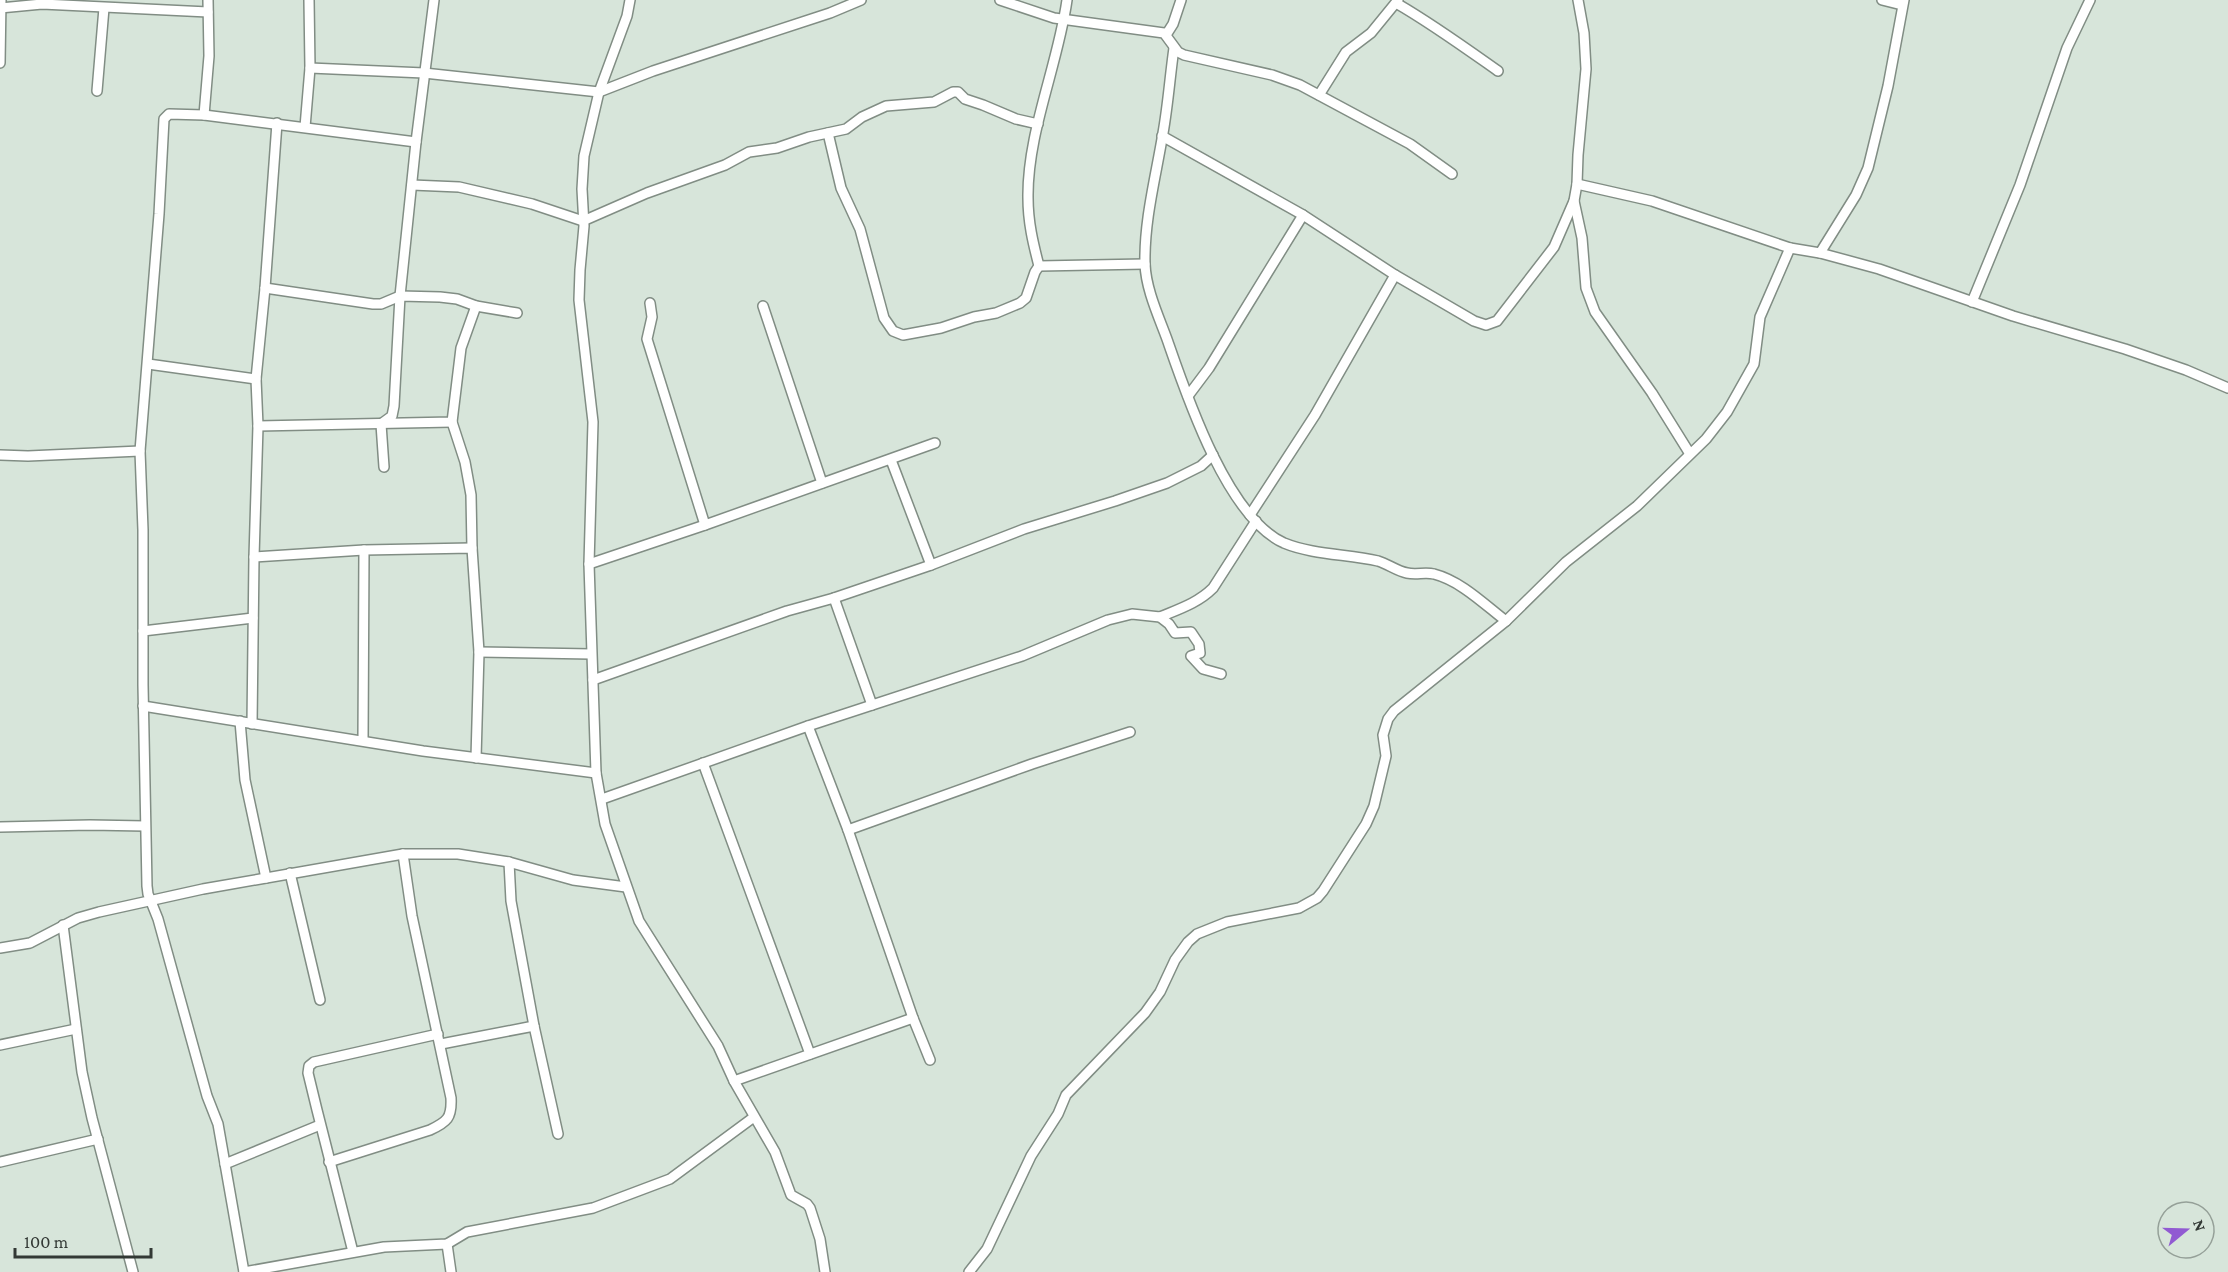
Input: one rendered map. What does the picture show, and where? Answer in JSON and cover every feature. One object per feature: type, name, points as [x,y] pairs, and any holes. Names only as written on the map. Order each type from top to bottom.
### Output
[{"type":"street","points":[[0,63],[1,0]]},
{"type":"street","points":[[204,116],[209,56],[208,0]]},
{"type":"street","points":[[305,127],[310,68],[309,0]]},
{"type":"street","points":[[381,424],[392,416],[394,406],[400,296],[434,0]]},
{"type":"street","points":[[630,0],[627,16],[599,92],[585,156],[582,189],[584,221],[579,300],[593,422],[589,564],[596,773],[605,824],[639,921],[718,1046],[734,1081],[775,1152],[791,1195],[810,1208],[820,1239],[825,1272]]},
{"type":"street","points":[[310,68],[424,73],[599,92],[653,71],[831,13],[861,0]]},
{"type":"street","points":[[1000,0],[1054,18],[1154,30],[1166,35],[1174,48],[1184,55],[1272,75],[1300,85],[1410,144],[1452,174]]},
{"type":"street","points":[[828,134],[842,188],[860,229],[884,318],[893,331],[903,335],[940,328],[974,317],[996,313],[1020,303],[1026,298],[1039,266],[1031,235],[1028,197],[1038,124],[1067,0]]},
{"type":"street","points":[[1166,35],[1173,24],[1181,0]]},
{"type":"street","points":[[1162,136],[1303,215],[1474,321],[1491,324],[1497,321],[1554,247],[1574,201],[1586,59],[1578,0]]},
{"type":"street","points":[[1820,253],[1856,195],[1868,168],[1888,86],[1903,3],[1882,0]]},
{"type":"street","points":[[1972,302],[2020,185],[2067,48],[2090,0]]},
{"type":"street","points":[[1319,95],[1346,52],[1371,33],[1397,1],[1498,71]]},
{"type":"street","points":[[0,9],[42,4],[208,12]]},
{"type":"street","points":[[97,91],[110,6]]},
{"type":"street","points":[[1174,48],[1149,213],[1145,264],[1153,300],[1205,442],[1229,484],[1253,518],[1284,543],[1331,555],[1378,561],[1405,573],[1431,573],[1441,576],[1455,583],[1506,621]]},
{"type":"street","points":[[412,185],[459,186],[532,204],[584,221],[647,193],[725,165],[749,152],[777,148],[809,136],[846,129],[862,117],[881,108],[899,104],[934,102],[953,92],[958,92],[965,99],[1038,124]]},
{"type":"street","points":[[416,142],[277,123],[204,116],[169,114],[164,119],[140,451],[147,886],[207,1096],[218,1124],[244,1272],[384,1247],[447,1244],[467,1232],[593,1208],[670,1179],[754,1117]]},
{"type":"street","points":[[252,723],[258,426],[256,379],[277,123]]},
{"type":"street","points":[[1577,184],[1652,201],[1790,248],[1820,253],[1879,269],[2013,316],[2125,349],[2186,370],[2228,388]]},
{"type":"street","points":[[1574,201],[1582,238],[1586,288],[1595,312],[1652,393],[1690,454]]},
{"type":"street","points":[[1188,396],[1209,368],[1303,215]]},
{"type":"street","points":[[969,1272],[987,1249],[1031,1156],[1058,1114],[1066,1095],[1145,1013],[1160,992],[1175,960],[1188,942],[1208,928],[1240,918],[1299,908],[1317,898],[1355,841],[1374,806],[1386,756],[1383,742],[1388,719],[1394,711],[1506,621],[1566,562],[1637,506],[1706,439],[1746,381],[1754,364],[1760,317],[1790,248]]},
{"type":"street","points":[[1039,266],[1145,264]]},
{"type":"street","points":[[602,799],[808,726],[1022,656],[1108,620],[1132,614],[1160,617],[1204,597],[1213,588],[1395,274]]},
{"type":"street","points":[[265,288],[373,304],[381,304],[400,296],[448,298],[476,306],[517,313]]},
{"type":"street","points":[[650,303],[652,317],[647,339],[705,525]]},
{"type":"street","points":[[476,306],[461,348],[452,422],[465,462],[471,495],[479,652],[476,758]]},
{"type":"street","points":[[763,306],[822,483]]},
{"type":"street","points":[[148,364],[256,379]]},
{"type":"street","points":[[258,426],[452,422]]},
{"type":"street","points":[[381,424],[384,467]]},
{"type":"street","points":[[589,564],[936,443]]},
{"type":"street","points":[[0,455],[140,451]]},
{"type":"street","points":[[592,680],[787,611],[834,598],[931,565],[1024,529],[1167,483],[1200,466],[1213,455]]},
{"type":"street","points":[[891,460],[931,565]]},
{"type":"street","points":[[254,557],[364,550],[472,548]]},
{"type":"street","points":[[363,740],[364,550]]},
{"type":"street","points":[[834,598],[872,705]]},
{"type":"street","points":[[1160,617],[1175,633],[1191,632],[1199,644],[1200,653],[1191,657],[1203,669],[1221,674]]},
{"type":"street","points":[[143,631],[253,618]]},
{"type":"street","points":[[479,652],[591,654]]},
{"type":"street","points":[[143,706],[476,758],[596,773]]},
{"type":"street","points":[[240,721],[245,780],[266,878]]},
{"type":"street","points":[[808,726],[848,830],[913,1018],[930,1060]]},
{"type":"street","points":[[848,830],[1032,764],[1130,732]]},
{"type":"street","points":[[703,763],[810,1054]]},
{"type":"street","points":[[0,827],[145,826]]},
{"type":"street","points":[[0,948],[30,943],[78,918],[99,912],[290,873],[403,854],[458,854],[509,862],[573,880],[626,887]]},
{"type":"street","points":[[329,1161],[430,1130],[444,1123],[450,1114],[451,1098],[412,916],[403,854]]},
{"type":"street","points":[[509,862],[511,901],[534,1026],[558,1134]]},
{"type":"street","points":[[290,873],[320,1000]]},
{"type":"street","points":[[63,926],[82,1072],[133,1272]]},
{"type":"street","points":[[734,1081],[913,1018]]},
{"type":"street","points":[[441,1044],[534,1026]]},
{"type":"street","points":[[0,1044],[76,1029]]},
{"type":"street","points":[[353,1252],[320,1125],[308,1073],[309,1066],[314,1062],[438,1034]]},
{"type":"street","points":[[225,1164],[320,1125]]},
{"type":"street","points":[[0,1162],[98,1139]]},
{"type":"street","points":[[447,1244],[451,1272]]}]
